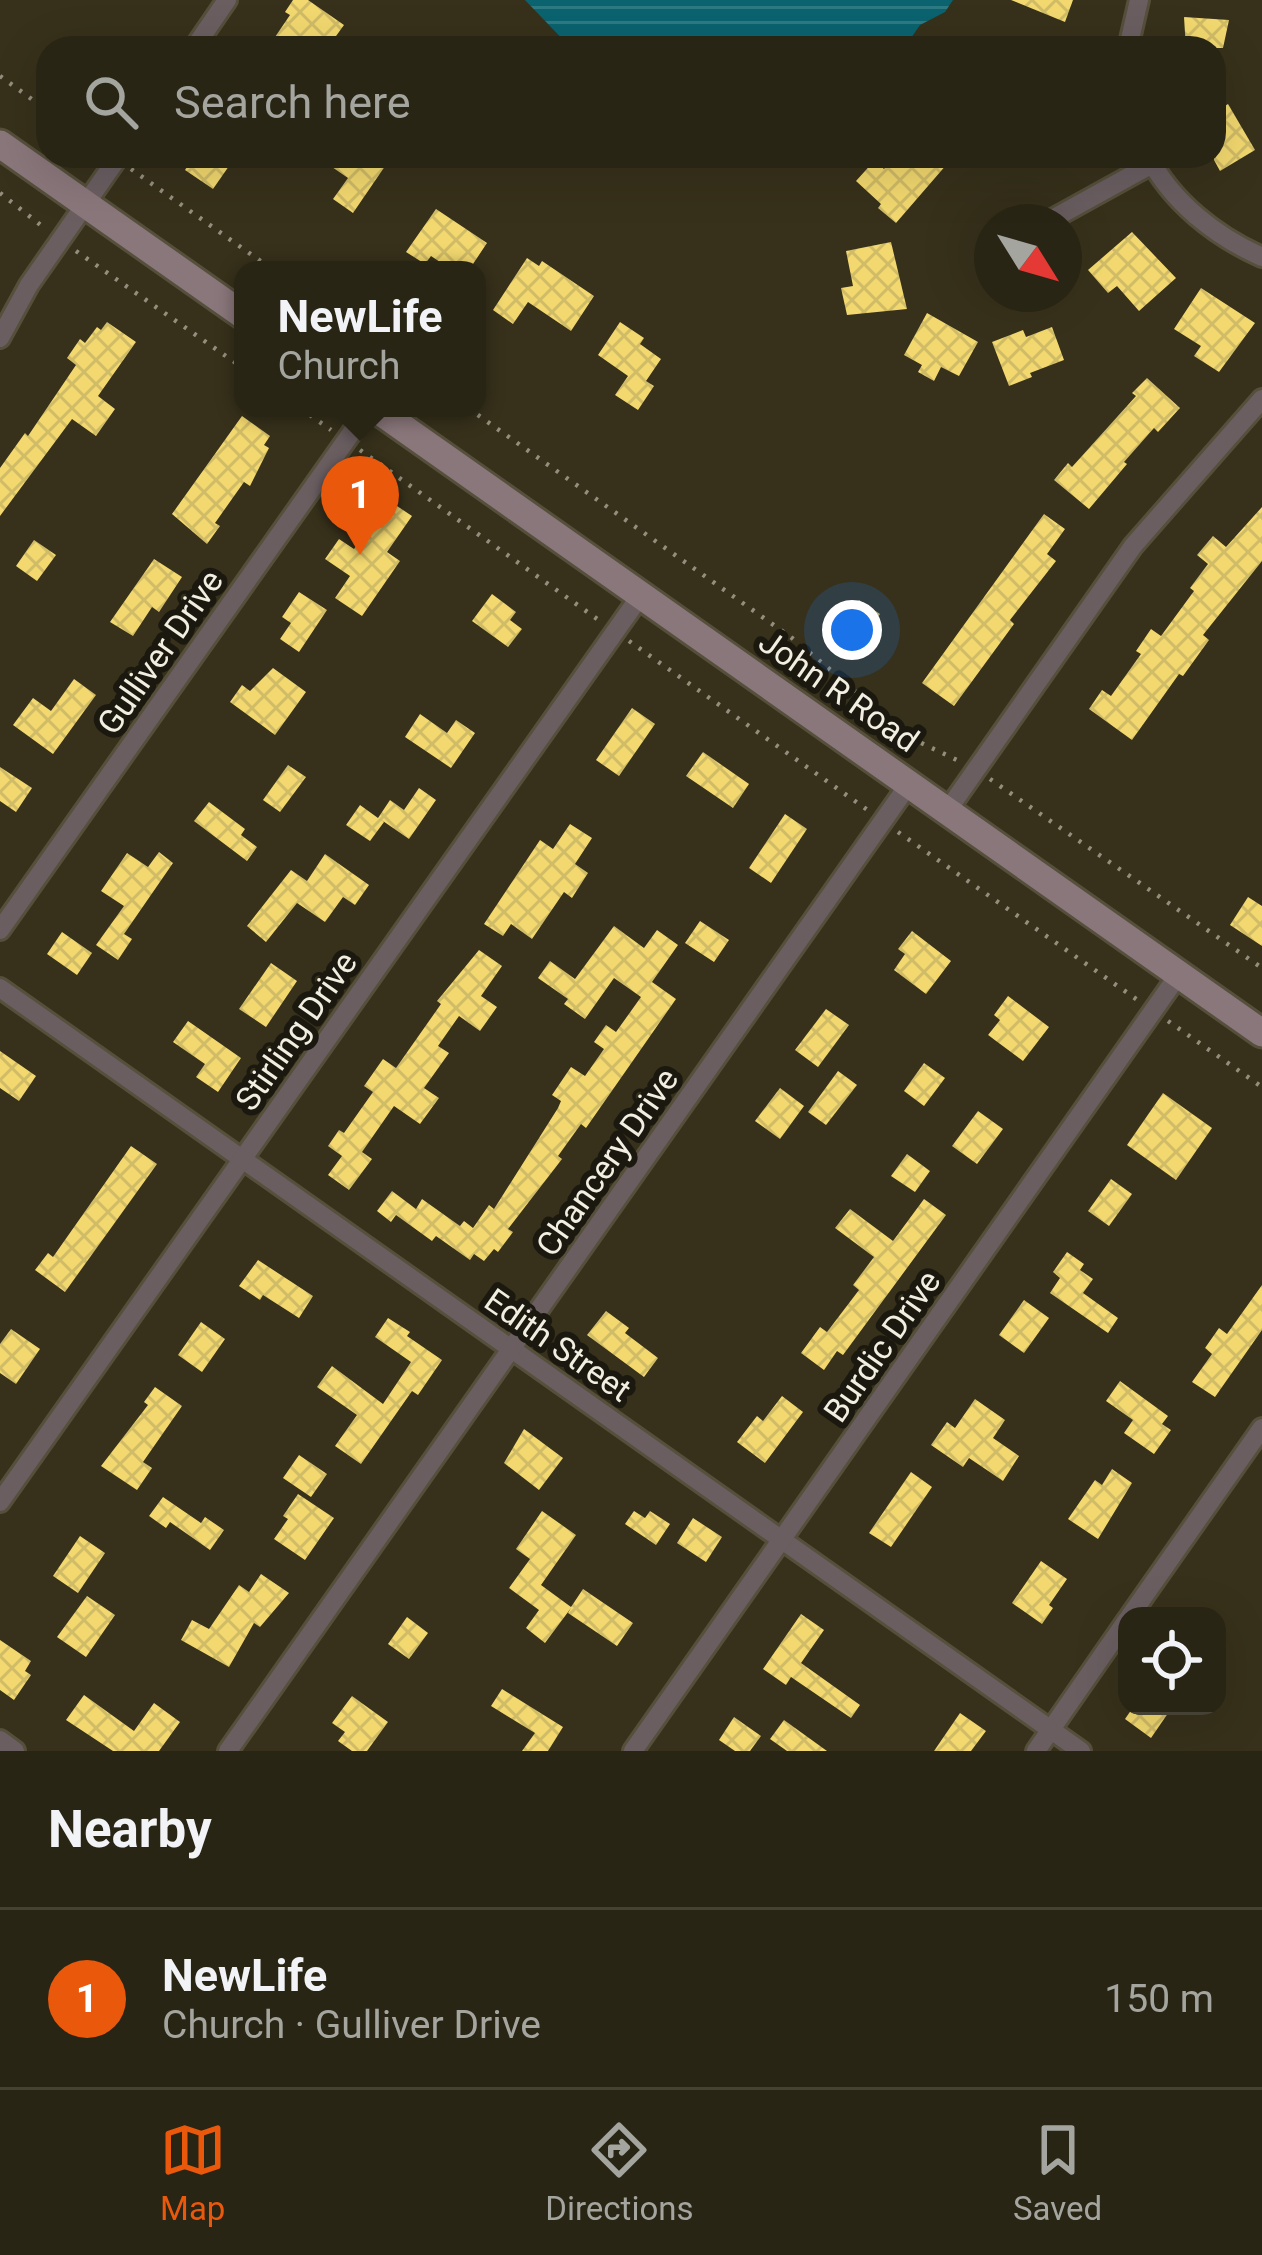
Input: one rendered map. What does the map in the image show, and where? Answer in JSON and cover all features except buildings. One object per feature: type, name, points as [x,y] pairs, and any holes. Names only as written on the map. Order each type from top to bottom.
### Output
[{"type":"main road","points":[[0,144],[234,309]]},
{"type":"main road","name":"John R Road","points":[[385,417],[1262,1033]]},
{"type":"street","points":[[202,36],[227,0]]},
{"type":"street","points":[[1130,36],[1138,0]]},
{"type":"street","points":[[0,338],[28,284],[86,204],[119,168]]},
{"type":"street","points":[[1077,204],[1137,168]]},
{"type":"street","points":[[1156,168],[1199,219],[1262,257]]},
{"type":"street","points":[[947,811],[1133,546],[1262,399]]},
{"type":"street","name":"Gulliver Drive","points":[[0,930],[366,417]]},
{"type":"street","name":"Stirling Drive","points":[[0,1502],[641,595]]},
{"type":"street","name":"Chancery Drive","points":[[229,1751],[909,784]]},
{"type":"street","name":"Burdic Drive","points":[[633,1751],[1179,974]]},
{"type":"street","name":"Edith Street","points":[[0,988],[1081,1751]]},
{"type":"street","points":[[1137,1607],[1262,1427]]},
{"type":"street","points":[[1036,1751],[1118,1634]]},
{"type":"street","points":[[0,1740],[15,1751]]},
{"type":"path","points":[[0,76],[36,102]]},
{"type":"path","points":[[133,168],[261,261]]},
{"type":"path","points":[[0,193],[42,227]]},
{"type":"path","points":[[80,253],[234,362]]},
{"type":"path","points":[[313,417],[328,428]]},
{"type":"path","points":[[482,417],[792,638],[915,740],[959,761]]},
{"type":"path","points":[[365,454],[598,619]]},
{"type":"path","points":[[632,644],[866,809]]},
{"type":"path","points":[[992,779],[1262,968]]},
{"type":"path","points":[[901,833],[1138,1000]]},
{"type":"path","points":[[1173,1024],[1262,1087]]},
{"type":"water","points":[[525,0],[953,0],[945,12],[920,25],[912,36],[560,36]]},
{"type":"place","name":"NewLife","points":[[360,555]]}]
